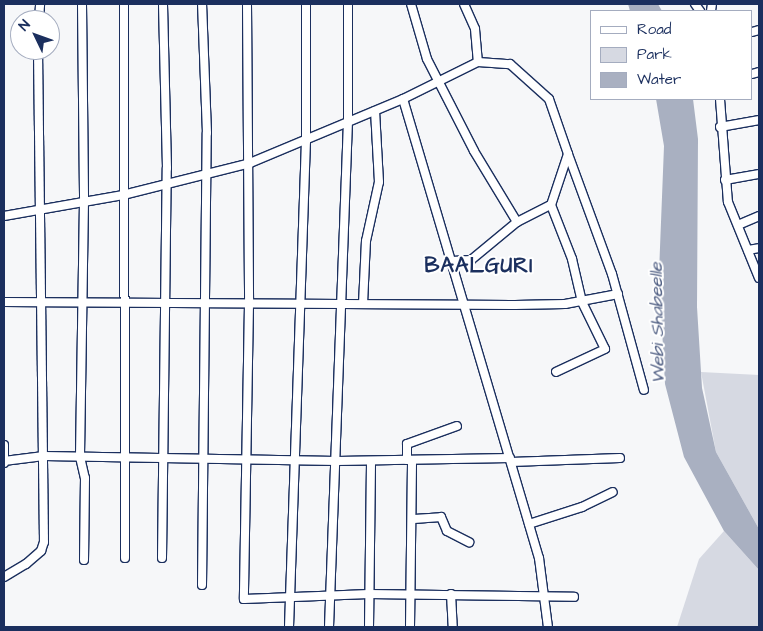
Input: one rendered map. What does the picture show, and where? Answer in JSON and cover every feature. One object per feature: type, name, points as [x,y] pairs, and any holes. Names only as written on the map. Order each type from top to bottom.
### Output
[{"type":"street","points":[[82,4],[84,303],[80,457],[85,478],[84,560]]},
{"type":"street","points":[[124,4],[123,458],[125,558]]},
{"type":"street","points":[[162,558],[166,185],[163,4]]},
{"type":"street","points":[[202,4],[208,132],[205,176],[201,459],[202,585]]},
{"type":"street","points":[[247,4],[250,164],[244,599],[369,594],[411,597],[451,594],[545,600],[574,597]]},
{"type":"street","points":[[289,627],[293,460],[306,141],[306,4]]},
{"type":"street","points":[[329,627],[337,461],[348,120],[348,4]]},
{"type":"street","points":[[411,4],[427,59],[517,222]]},
{"type":"street","points":[[464,4],[475,29],[478,62]]},
{"type":"street","points":[[4,577],[42,550],[44,456],[38,60]]},
{"type":"street","points":[[4,216],[41,211],[123,195],[250,164],[306,141],[348,120],[403,99],[478,62],[510,64],[549,99],[618,294],[644,390]]},
{"type":"street","points":[[403,99],[529,524],[545,600],[548,627]]},
{"type":"street","points":[[720,100],[720,126],[725,180],[738,225],[759,278]]},
{"type":"street","points":[[363,304],[366,241],[379,182],[375,111]]},
{"type":"street","points":[[720,126],[759,120]]},
{"type":"street","points":[[556,372],[605,349],[582,302],[572,259],[551,205],[568,154]]},
{"type":"street","points":[[725,180],[759,174]]},
{"type":"street","points":[[452,261],[471,260],[517,222],[551,205]]},
{"type":"street","points":[[738,225],[759,216]]},
{"type":"street","points":[[748,250],[759,248]]},
{"type":"street","points":[[4,302],[42,304],[164,302],[249,304],[300,302],[341,304],[465,304],[582,302],[618,294]]},
{"type":"street","points":[[410,627],[414,518],[407,444],[457,426]]},
{"type":"street","points":[[4,445],[4,461],[44,456],[337,461],[620,458]]},
{"type":"street","points":[[369,627],[371,461]]},
{"type":"street","points":[[529,524],[582,507],[613,492]]},
{"type":"street","points":[[414,518],[441,516],[447,531],[469,542]]},
{"type":"street","points":[[451,594],[453,627]]},
{"type":"green space","points":[[701,372],[759,375],[759,529],[716,452]]},
{"type":"green space","points":[[724,531],[759,570],[759,627],[677,627],[699,559]]},
{"type":"water","points":[[628,4],[658,4],[661,10],[630,10]]},
{"type":"water","points":[[656,100],[693,100],[698,139],[697,307],[702,388],[716,452],[759,529],[759,570],[724,531],[684,457],[665,384],[659,273],[664,146]]},
{"type":"district","name":"BAALGURI","points":[[479,266]]},
{"type":"water label","name":"Webi Shabeelle","points":[[658,323]]}]
